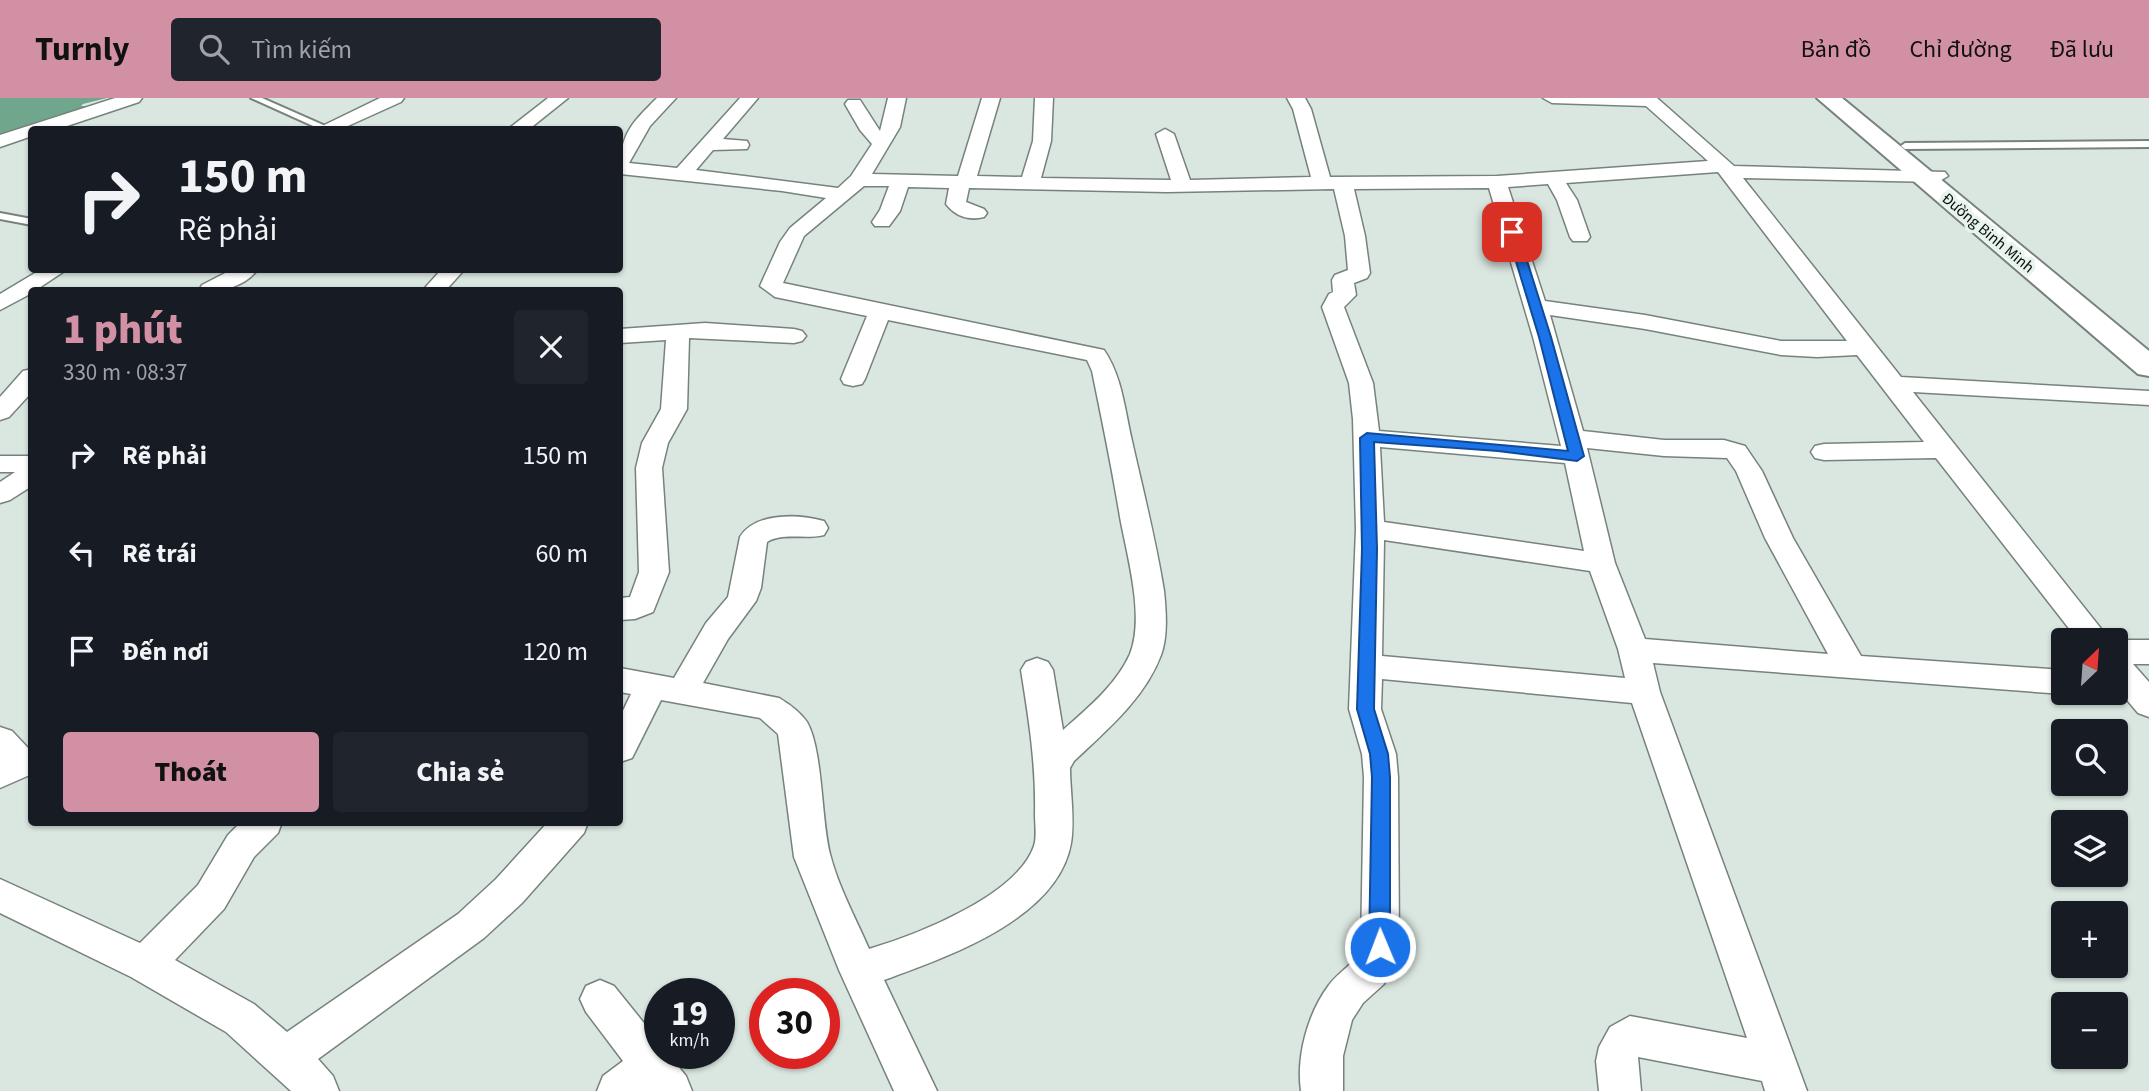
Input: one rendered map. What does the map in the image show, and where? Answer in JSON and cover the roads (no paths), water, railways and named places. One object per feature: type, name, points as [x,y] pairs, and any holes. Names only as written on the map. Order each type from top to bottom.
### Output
[{"type":"main road","name":"Đường Binh Minh","points":[[1828,98],[2149,348]]},
{"type":"main road","name":"Đường Binh Minh","points":[[1846,98],[1905,146],[1929,175],[2149,367]]},
{"type":"street","points":[[46,126],[133,98]]},
{"type":"street","points":[[333,126],[395,98]]},
{"type":"street","points":[[521,126],[559,98]]},
{"type":"street","points":[[623,157],[642,123],[667,98]]},
{"type":"street","points":[[682,174],[749,98]]},
{"type":"street","points":[[897,98],[893,121],[851,187],[833,205],[797,232],[771,286],[783,292],[1086,351],[1100,359],[1149,593],[1150,633],[1145,655],[1126,687],[1110,707],[1062,751],[1053,767]]},
{"type":"street","points":[[977,213],[965,211],[956,204],[991,98]]},
{"type":"street","points":[[1030,182],[1042,141],[1044,98]]},
{"type":"street","points":[[1296,98],[1355,236],[1359,273],[1343,281],[1345,295],[1337,299],[1333,307],[1362,383],[1370,529],[1365,709],[1379,754],[1382,798],[1380,947],[1373,971],[1345,994],[1336,1008],[1320,1064],[1322,1091]]},
{"type":"street","points":[[1552,98],[1649,99],[1726,169],[2050,587],[2085,628]]},
{"type":"street","points":[[854,104],[869,130],[880,142]]},
{"type":"street","points":[[0,141],[28,132]]},
{"type":"street","points":[[1166,134],[1182,186]]},
{"type":"street","points":[[708,144],[740,145]]},
{"type":"street","points":[[782,184],[794,162]]},
{"type":"street","points":[[623,168],[782,184],[851,187],[901,180],[1182,186],[1497,182],[1726,169],[1929,175]]},
{"type":"street","points":[[1553,177],[1574,216],[1580,237]]},
{"type":"street","points":[[882,222],[890,211],[901,180]]},
{"type":"street","points":[[1497,182],[1575,447],[1601,563],[1634,649],[1644,692],[1782,1077]]},
{"type":"street","points":[[0,303],[50,273]]},
{"type":"street","points":[[216,287],[241,273]]},
{"type":"street","points":[[437,287],[450,273]]},
{"type":"street","points":[[1535,306],[1645,322],[1781,348],[1818,350],[1864,347]]},
{"type":"street","points":[[853,379],[880,311]]},
{"type":"street","points":[[623,337],[722,331],[794,336]]},
{"type":"street","points":[[623,609],[635,608],[642,604],[654,572],[649,468],[655,443],[674,409],[678,332]]},
{"type":"street","points":[[0,412],[28,380]]},
{"type":"street","points":[[1893,384],[2149,398]]},
{"type":"street","points":[[1367,438],[1498,447],[1724,448],[1736,452],[1749,471],[1779,538],[1851,667]]},
{"type":"street","points":[[1824,452],[1944,450]]},
{"type":"street","points":[[0,464],[28,464]]},
{"type":"street","points":[[0,494],[28,476]]},
{"type":"street","points":[[623,743],[651,687],[717,631],[741,601],[746,588],[754,537],[771,527],[814,528]]},
{"type":"street","points":[[1370,529],[1601,563]]},
{"type":"street","points":[[1634,649],[1719,658],[2051,681]]},
{"type":"street","points":[[2128,663],[2149,652]]},
{"type":"street","points":[[1365,666],[1644,692]]},
{"type":"street","points":[[859,970],[904,957],[976,924],[1027,887],[1052,854],[1055,828],[1053,767],[1037,670]]},
{"type":"street","points":[[2128,680],[2149,704]]},
{"type":"street","points":[[651,687],[767,707],[778,713],[793,728],[799,753],[804,811],[812,857],[859,970],[916,1091]]},
{"type":"street","points":[[145,964],[211,897],[241,846],[261,826]]},
{"type":"street","points":[[0,895],[145,964],[240,1018],[300,1079],[509,891],[567,826]]},
{"type":"street","points":[[600,999],[662,1078],[618,1091]]},
{"type":"street","points":[[1620,1091],[1617,1049],[1621,1042],[1630,1037],[1782,1077]]},
{"type":"lane","points":[[255,98],[319,126]]},
{"type":"lane","points":[[1905,146],[2149,144]]},
{"type":"lane","points":[[0,216],[28,221]]}]
